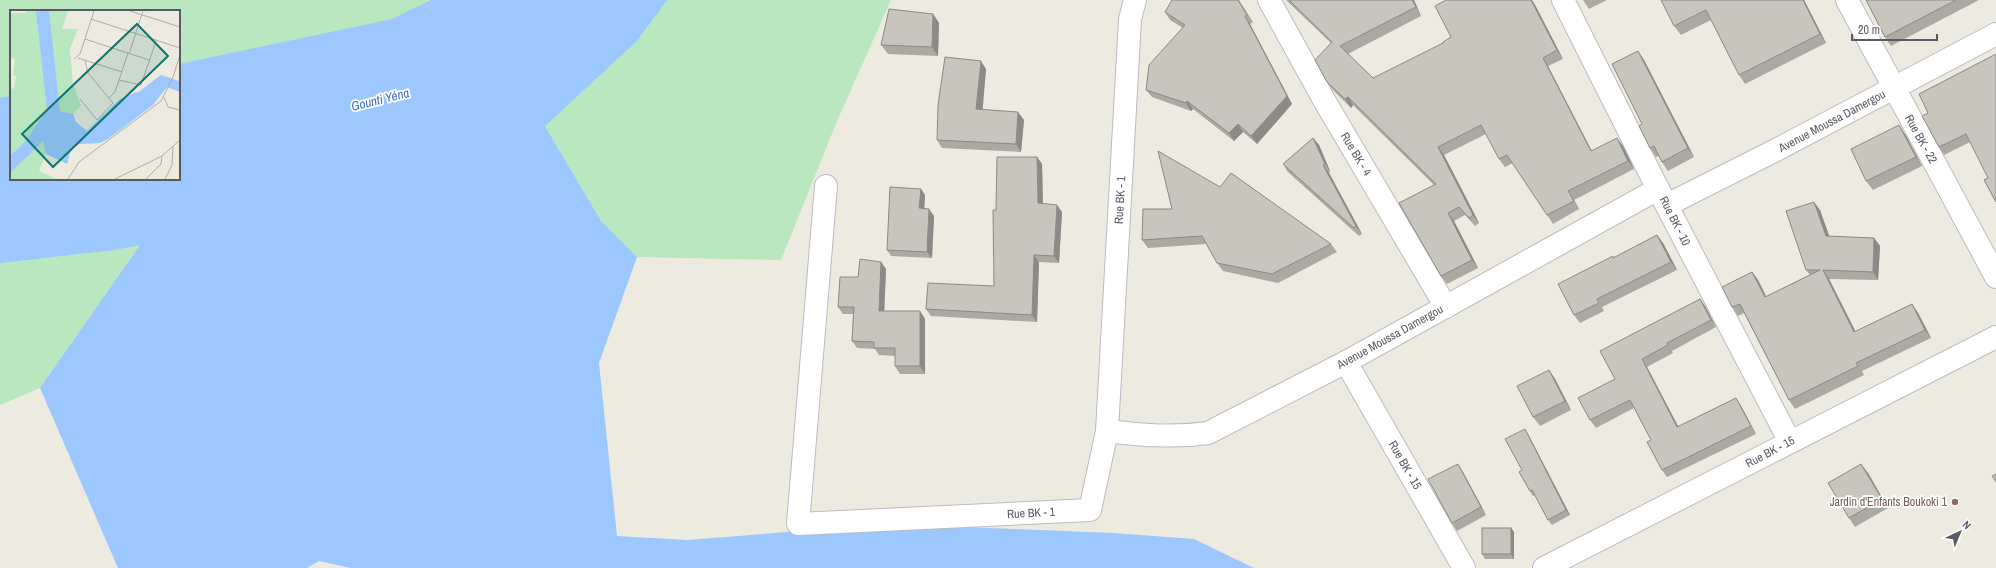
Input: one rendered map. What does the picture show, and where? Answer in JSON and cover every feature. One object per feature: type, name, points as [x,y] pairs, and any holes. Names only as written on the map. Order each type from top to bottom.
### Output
[{"type":"street","name":"Rue BK - 1","points":[[826,186],[798,524],[1090,510],[1107,431],[1130,19],[1135,0]]},
{"type":"street","name":"Rue BK - 4","points":[[1269,0],[1324,100],[1446,307]]},
{"type":"street","name":"Rue BK - 10","points":[[1563,0],[1662,197],[1790,442]]},
{"type":"street","name":"Rue BK - 22","points":[[1847,0],[1996,277]]},
{"type":"street","name":"Avenue Moussa Damergou","points":[[1107,431],[1160,437],[1183,437],[1208,433],[1346,362],[1446,307],[1662,197],[1778,150],[1996,34]]},
{"type":"street","name":"Rue BK - 15","points":[[1544,568],[1996,337]]},
{"type":"street","name":"Rue BK - 15","points":[[1346,362],[1464,568]]},
{"type":"green space","points":[[0,0],[891,0],[837,121],[781,260],[637,257],[601,221],[545,126],[140,245],[40,388],[0,405]]},
{"type":"water","name":"Gounti Yéna","points":[[431,0],[667,0],[637,41],[545,126],[601,221],[637,257],[599,363],[617,536],[687,540],[890,524],[1113,533],[1194,539],[1254,568],[351,568],[319,561],[307,568],[118,568],[40,388],[140,245],[114,250],[0,263],[0,98],[10,96],[10,180],[180,180],[180,64],[392,19]]},
{"type":"building","points":[[1172,0],[1238,0],[1247,15],[1245,16],[1287,96],[1251,136],[1238,124],[1229,133],[1187,101],[1186,103],[1146,90],[1149,65],[1185,25],[1165,12]]},
{"type":"building","points":[[1289,0],[1412,0],[1416,7],[1340,46],[1373,78],[1443,43],[1451,37],[1435,6],[1446,0],[1531,0],[1557,50],[1543,58],[1591,151],[1617,138],[1628,161],[1568,191],[1574,201],[1547,215],[1507,155],[1499,159],[1481,125],[1438,147],[1473,215],[1469,218],[1459,207],[1448,213],[1472,260],[1441,276],[1399,203],[1436,184],[1348,97],[1345,99],[1327,82],[1315,60],[1332,42]]},
{"type":"building","points":[[1661,0],[1803,0],[1820,34],[1739,75],[1706,10],[1674,26]]},
{"type":"building","points":[[1866,0],[1956,0],[1885,37]]},
{"type":"building","points":[[889,9],[933,14],[932,47],[881,45]]},
{"type":"building","points":[[1638,51],[1688,148],[1662,162],[1654,146],[1650,148],[1639,126],[1642,124],[1612,64]]},
{"type":"building","points":[[1996,54],[1996,202],[1984,180],[1988,178],[1966,134],[1939,147],[1922,116],[1928,113],[1919,94]]},
{"type":"building","points":[[945,57],[981,61],[976,109],[1018,112],[1016,144],[937,140],[938,105]]},
{"type":"building","points":[[1899,125],[1916,157],[1866,181],[1851,149]]},
{"type":"building","points":[[1313,138],[1325,164],[1323,165],[1356,226],[1354,228],[1283,164]]},
{"type":"building","points":[[1158,151],[1220,187],[1231,173],[1331,244],[1272,274],[1217,263],[1202,236],[1142,240],[1143,209],[1172,209]]},
{"type":"building","points":[[997,157],[1037,157],[1038,203],[1057,205],[1054,256],[1034,255],[1032,315],[926,309],[928,283],[994,286],[993,210],[996,210]]},
{"type":"building","points":[[890,187],[921,189],[919,208],[929,209],[927,252],[887,250]]},
{"type":"building","points":[[1814,202],[1826,236],[1874,238],[1873,272],[1823,270],[1854,332],[1912,304],[1925,330],[1856,363],[1858,366],[1789,400],[1740,304],[1732,307],[1722,287],[1752,272],[1765,297],[1820,270],[1806,270],[1786,211]]},
{"type":"building","points":[[1657,235],[1671,262],[1597,299],[1599,303],[1574,315],[1558,284]]},
{"type":"building","points":[[860,259],[881,262],[879,311],[920,311],[920,366],[895,366],[895,348],[874,348],[874,342],[852,341],[854,307],[838,307],[840,277],[858,277]]},
{"type":"building","points":[[1700,299],[1711,320],[1667,343],[1668,345],[1642,359],[1677,427],[1736,398],[1751,426],[1662,470],[1647,442],[1651,440],[1630,400],[1590,420],[1578,398],[1615,379],[1600,351]]},
{"type":"building","points":[[1549,370],[1565,401],[1533,417],[1517,386]]},
{"type":"building","points":[[1525,429],[1566,510],[1548,520],[1532,490],[1530,491],[1519,472],[1522,470],[1505,439]]},
{"type":"building","points":[[1458,464],[1481,507],[1452,523],[1428,479]]},
{"type":"building","points":[[1861,464],[1882,499],[1849,518],[1828,483]]},
{"type":"building","points":[[1996,474],[1996,482],[1992,476]]},
{"type":"building","points":[[1482,528],[1511,528],[1511,554],[1482,554]]},
{"type":"place","name":"Jardin d'Enfants Boukoki 1","points":[[1955,502]]}]
